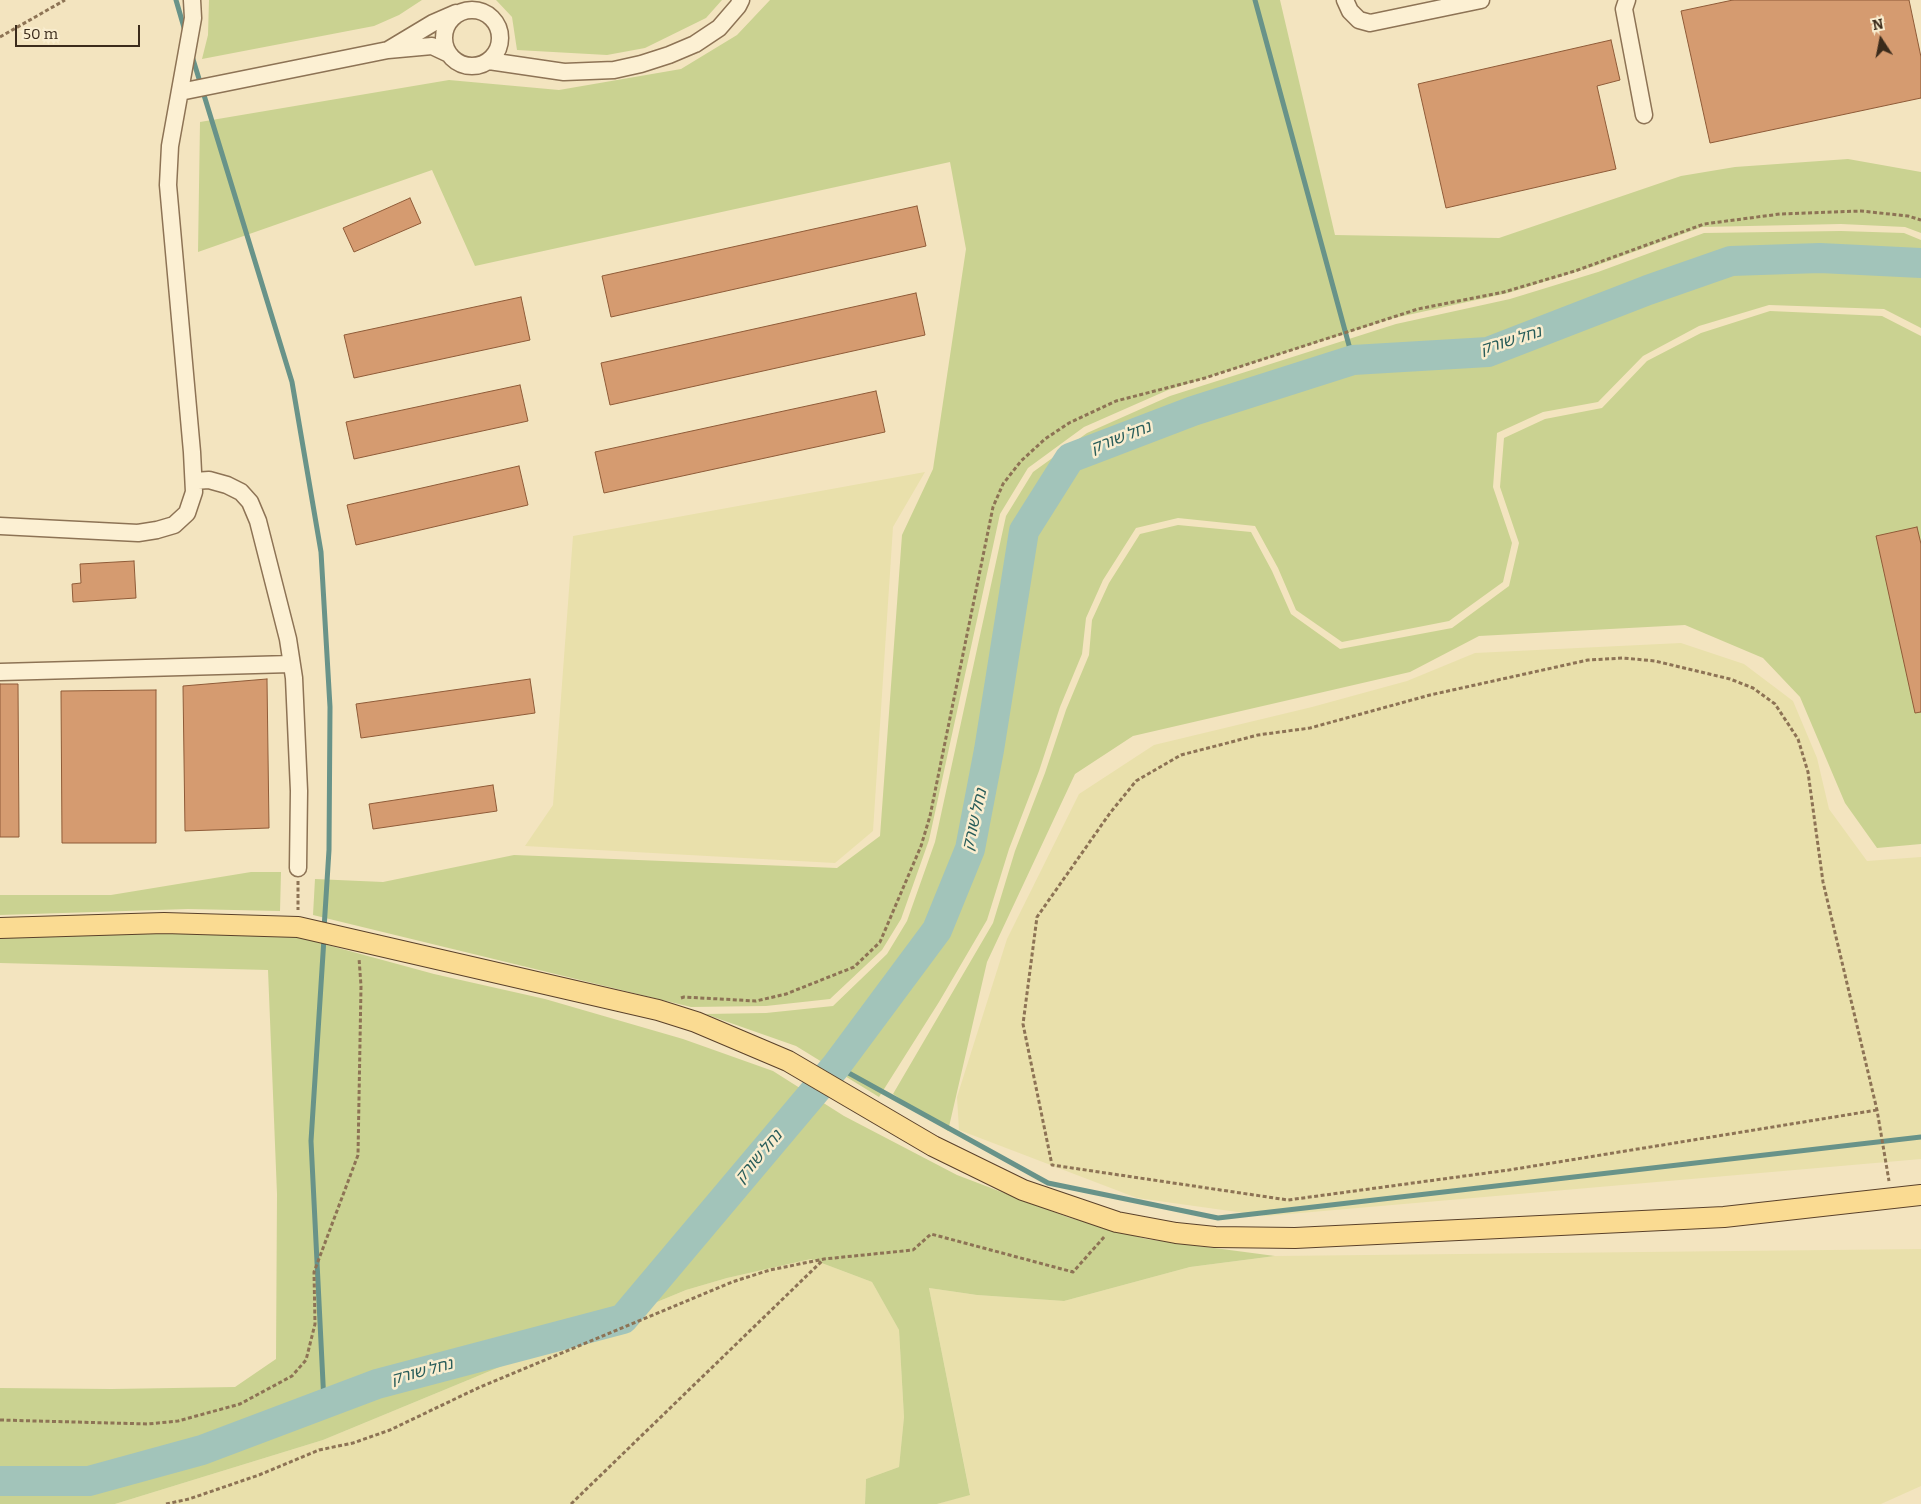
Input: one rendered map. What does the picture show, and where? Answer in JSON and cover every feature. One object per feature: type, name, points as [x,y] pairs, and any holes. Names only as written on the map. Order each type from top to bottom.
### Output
[{"type":"main road","points":[[0,928],[164,923],[298,927],[658,1010],[696,1022],[788,1061],[933,1146],[1023,1190],[1117,1222],[1176,1232],[1216,1237],[1295,1238],[1724,1217],[1921,1195]]},
{"type":"street","points":[[0,526],[138,533],[157,530],[174,524],[187,512],[194,492],[194,481],[168,185],[170,146],[193,18],[192,0]]},
{"type":"street","points":[[489,61],[564,72],[614,70],[641,64],[695,44],[718,28],[741,0]]},
{"type":"street","points":[[1345,0],[1350,11],[1359,20],[1370,23],[1482,0]]},
{"type":"street","points":[[1622,3],[1644,115]]},
{"type":"street","points":[[388,50],[443,17],[465,10],[475,9],[487,14],[494,20],[499,29],[498,49],[489,61],[480,65],[470,66],[461,64],[452,59],[448,54],[443,41],[444,32],[449,21],[456,14],[465,10]]},
{"type":"street","points":[[180,92],[388,50],[432,46],[448,54]]},
{"type":"street","points":[[194,481],[209,480],[227,485],[241,492],[250,502],[258,520],[288,639],[291,664],[296,725],[298,868]]},
{"type":"street","points":[[0,672],[291,664]]},
{"type":"path","points":[[0,37],[65,0]]},
{"type":"path","points":[[658,1010],[684,997],[756,1001],[786,994],[854,968],[880,942],[921,846],[930,816],[993,506],[1003,484],[1021,461],[1045,439],[1069,422],[1116,401],[1205,378],[1418,309],[1504,292],[1575,271],[1704,224],[1780,214],[1861,212],[1908,216],[1921,220]]},
{"type":"path","points":[[1877,1110],[1509,1170],[1288,1200],[1052,1165],[1022,1024],[1037,917],[1110,813],[1136,781],[1181,755],[1258,735],[1310,728],[1430,695],[1588,660],[1623,658],[1664,663],[1730,678],[1753,688],[1775,704],[1798,739],[1808,772],[1823,882],[1877,1110],[1892,1199]]},
{"type":"path","points":[[298,868],[298,927]]},
{"type":"path","points":[[0,1420],[148,1424],[178,1421],[240,1404],[292,1376],[306,1360],[315,1324],[314,1272],[358,1156],[362,986],[357,940]]},
{"type":"path","points":[[166,1504],[189,1499],[259,1475],[319,1450],[353,1443],[390,1430],[480,1387],[732,1282],[770,1270],[824,1259],[913,1250],[931,1234],[1073,1272],[1117,1222]]},
{"type":"path","points":[[571,1504],[824,1259]]},
{"type":"shaded area","points":[[925,472],[893,527],[873,831],[835,863],[525,846],[553,805],[573,536]]},
{"type":"shaded area","points":[[1681,643],[1744,664],[1793,701],[1817,758],[1829,809],[1867,861],[1921,857],[1921,1159],[1266,1216],[1137,1198],[959,1130],[957,1097],[1007,939],[1079,794],[1154,745],[1312,707],[1407,681],[1475,653]]},
{"type":"shaded area","points":[[1921,1249],[1921,1486],[1881,1504],[937,1504],[970,1494],[929,1288],[977,1295],[1064,1301],[1190,1267],[1275,1256]]},
{"type":"shaded area","points":[[811,1259],[872,1282],[899,1330],[904,1417],[899,1467],[866,1479],[865,1504],[115,1504],[323,1440],[686,1290],[727,1278]]},
{"type":"green space","points":[[209,0],[422,0],[399,15],[374,26],[202,59],[208,35]]},
{"type":"green space","points":[[496,0],[722,0],[706,18],[645,48],[607,55],[517,50],[512,17]]},
{"type":"green space","points":[[770,0],[1280,0],[1335,235],[1499,238],[1681,176],[1735,167],[1848,159],[1921,172],[1921,233],[1905,227],[1841,224],[1702,227],[1595,266],[1508,293],[1394,318],[1168,390],[1084,427],[1028,468],[1000,514],[929,840],[901,919],[882,950],[830,999],[766,1006],[691,1007],[313,915],[315,879],[383,882],[514,855],[837,868],[880,836],[902,535],[933,469],[966,249],[950,162],[475,266],[432,170],[198,252],[200,122],[449,80],[559,90],[681,69],[737,35]]},
{"type":"green space","points":[[1841,231],[1904,233],[1921,240],[1921,328],[1884,309],[1769,305],[1699,326],[1643,356],[1598,402],[1543,412],[1497,433],[1493,487],[1512,543],[1503,582],[1449,621],[1342,642],[1296,610],[1278,568],[1255,526],[1178,518],[1136,528],[1103,580],[1086,618],[1082,654],[1060,707],[1039,771],[1009,849],[987,920],[939,1002],[879,1097],[796,1046],[705,1014],[766,1013],[833,1006],[887,954],[907,921],[935,842],[1006,516],[1033,472],[1087,433],[1170,396],[1396,324],[1510,299],[1598,272],[1704,233]]},
{"type":"green space","points":[[1770,311],[1882,316],[1921,336],[1921,844],[1877,848],[1845,803],[1800,697],[1763,658],[1685,625],[1479,636],[1410,672],[1133,736],[1075,774],[987,962],[948,1131],[893,1094],[993,923],[1015,851],[1045,773],[1066,710],[1089,655],[1092,620],[1109,583],[1140,534],[1178,525],[1251,532],[1272,571],[1291,614],[1340,649],[1452,628],[1509,586],[1519,543],[1500,487],[1504,438],[1545,419],[1602,408],[1647,361],[1701,333]]},
{"type":"green space","points":[[251,872],[281,872],[280,911],[188,909],[0,915],[0,895],[111,895]]},
{"type":"green space","points":[[184,928],[298,937],[434,974],[545,999],[683,1039],[773,1071],[844,1116],[957,1175],[1067,1217],[1146,1239],[1275,1256],[1190,1267],[1064,1301],[977,1295],[929,1288],[970,1495],[937,1504],[865,1504],[866,1479],[899,1467],[904,1417],[899,1330],[872,1282],[811,1259],[727,1278],[686,1290],[323,1440],[115,1504],[0,1504],[0,1388],[235,1387],[276,1359],[277,1194],[268,970],[0,963],[0,933]]},
{"type":"building","points":[[1733,0],[1909,0],[1921,57],[1921,98],[1710,143],[1681,11]]},
{"type":"building","points":[[1611,40],[1620,80],[1597,86],[1616,169],[1446,208],[1418,84]]},
{"type":"building","points":[[410,198],[421,223],[354,252],[343,228]]},
{"type":"building","points":[[917,206],[926,246],[611,317],[602,276]]},
{"type":"building","points":[[916,293],[925,335],[610,405],[601,363]]},
{"type":"building","points":[[521,297],[530,340],[354,378],[344,335]]},
{"type":"building","points":[[520,385],[528,421],[354,459],[346,422]]},
{"type":"building","points":[[876,391],[885,432],[604,493],[595,452]]},
{"type":"building","points":[[519,466],[528,505],[356,545],[347,505]]},
{"type":"building","points":[[1917,527],[1921,544],[1921,712],[1915,713],[1876,536]]},
{"type":"building","points":[[134,561],[136,598],[73,602],[72,584],[81,583],[80,564]]},
{"type":"building","points":[[267,679],[269,828],[185,831],[183,686]]},
{"type":"building","points":[[530,679],[535,713],[361,738],[356,704]]},
{"type":"building","points":[[0,684],[18,684],[19,837],[0,837]]},
{"type":"building","points":[[156,690],[156,843],[62,843],[61,691]]},
{"type":"building","points":[[493,785],[497,811],[373,829],[369,804]]},
{"type":"waterway","points":[[176,0],[185,31]]},
{"type":"waterway","points":[[1255,0],[1353,360]]},
{"type":"waterway","points":[[192,56],[292,382],[321,552],[330,707],[329,850],[324,929]]},
{"type":"waterway","name":"נחל שורק","points":[[0,1481],[89,1481],[202,1450],[377,1384],[623,1319],[836,1066],[937,930],[970,849],[989,750],[1024,531],[1070,458],[1193,411],[1353,360],[1488,352],[1648,290],[1731,261],[1820,258],[1921,263]]},
{"type":"waterway","points":[[324,938],[311,1141],[324,1403]]},
{"type":"waterway","points":[[836,1066],[1048,1183],[1218,1218],[1921,1137]]}]
